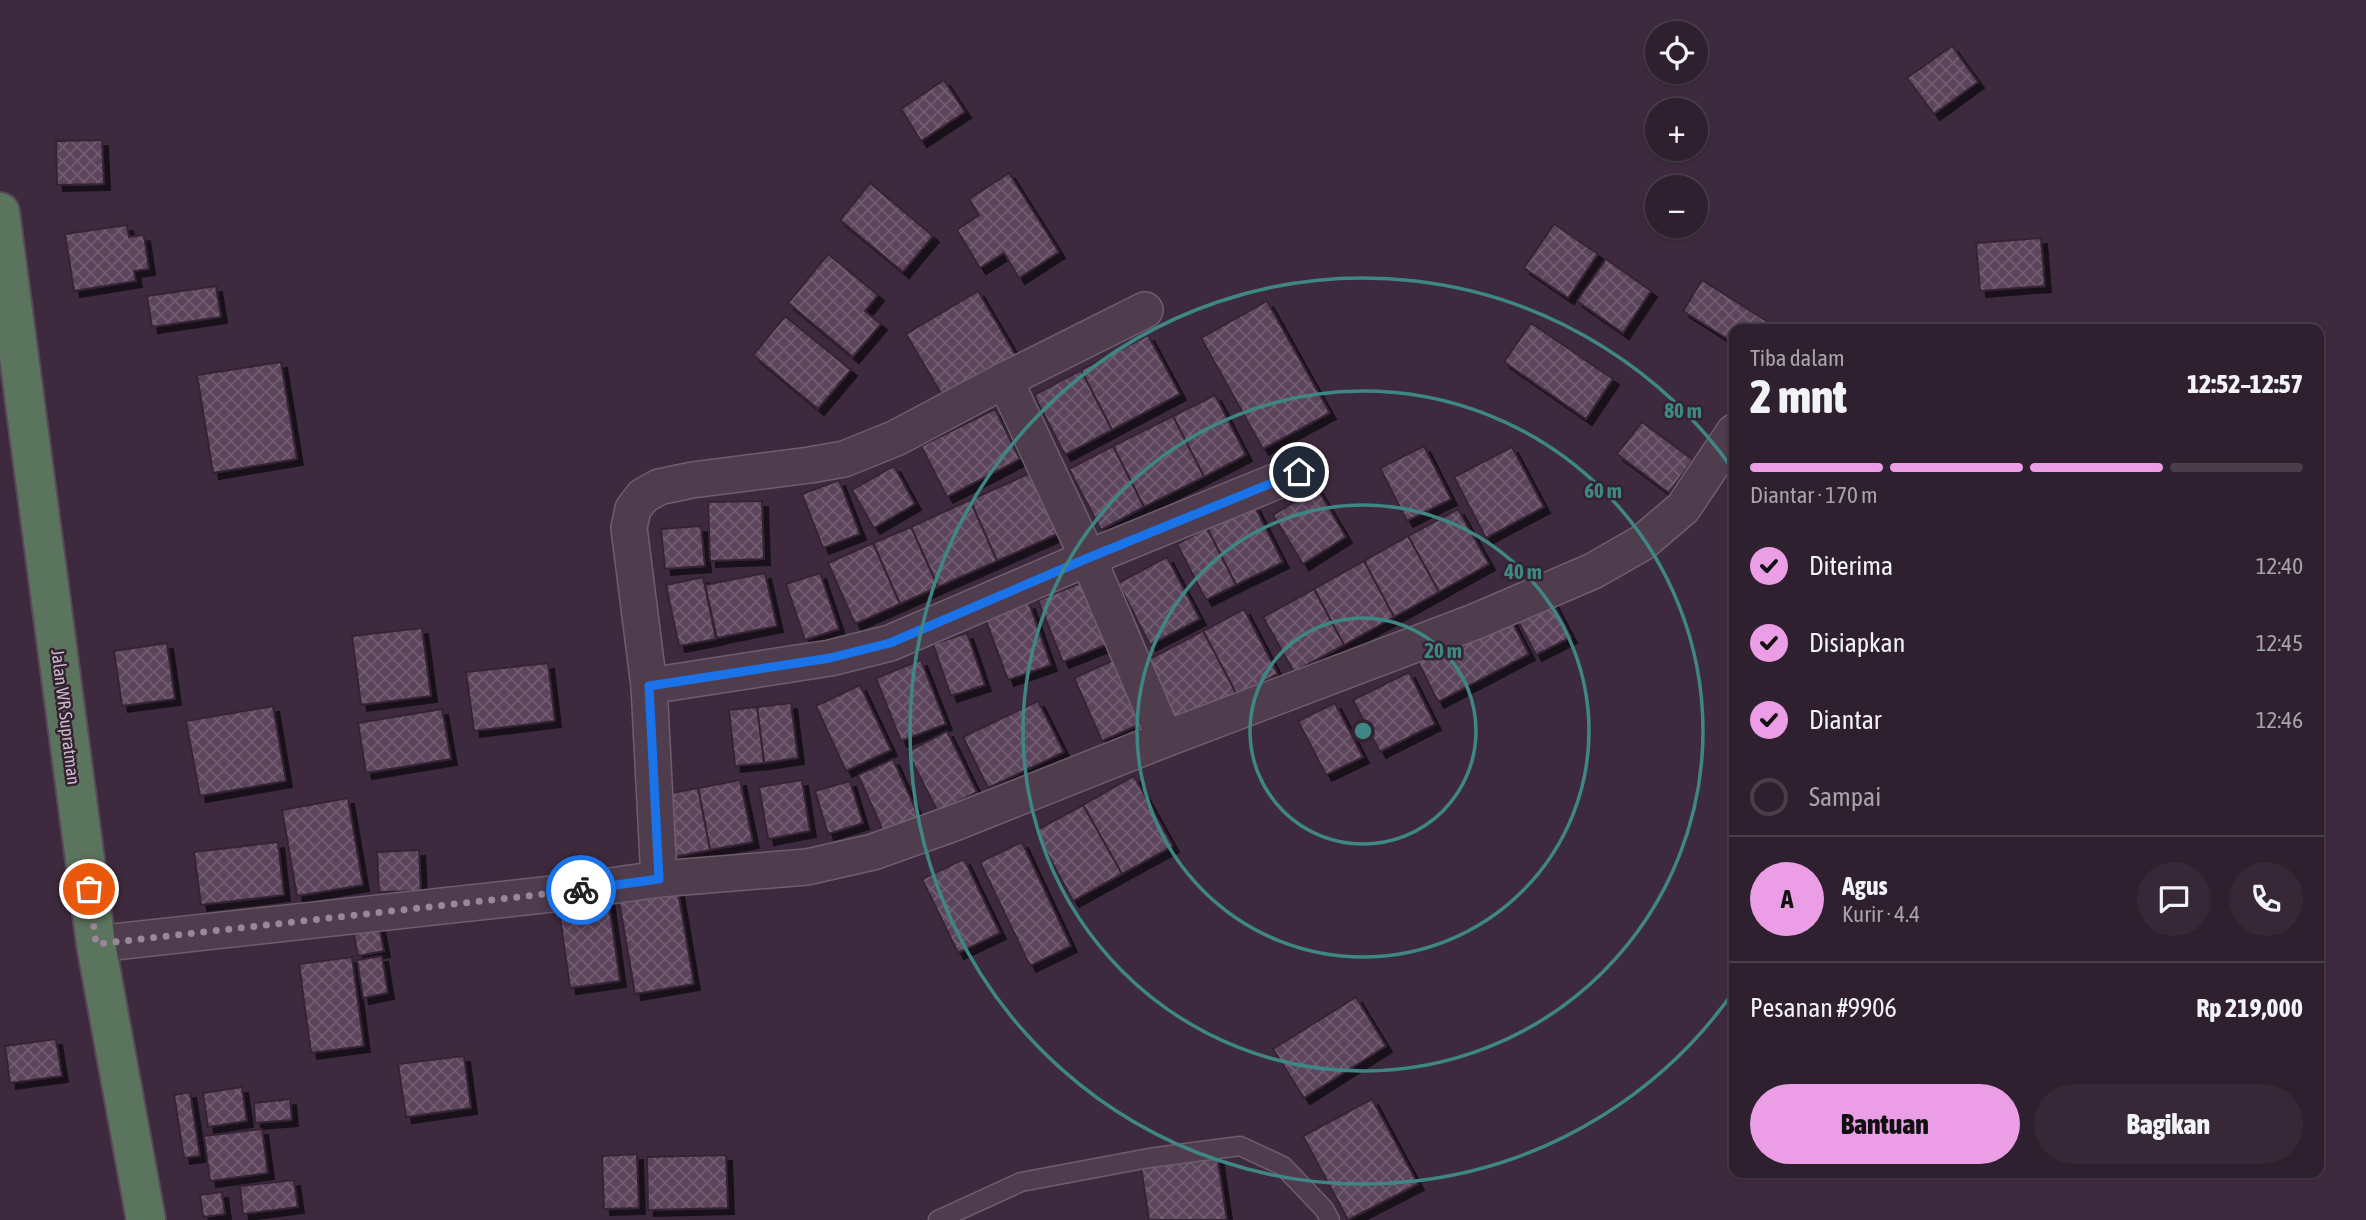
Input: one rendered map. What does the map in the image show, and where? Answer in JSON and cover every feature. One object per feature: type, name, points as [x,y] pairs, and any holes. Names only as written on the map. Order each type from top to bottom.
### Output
[{"type":"highway","name":"Jalan WR Supratman","points":[[0,212],[10,363],[96,944],[146,1220]]},
{"type":"street","points":[[659,879],[649,686],[629,528],[633,509],[643,496],[659,487],[692,480],[844,459],[895,438],[1145,310]]},
{"type":"street","points":[[1005,380],[1088,558],[1165,739]]},
{"type":"street","points":[[96,944],[659,879],[807,867],[873,852],[1474,622],[1593,570],[1642,543],[1683,508],[1729,439]]},
{"type":"street","points":[[649,686],[830,658],[880,646],[1299,472]]},
{"type":"lane","points":[[938,1220],[1021,1182],[1149,1158],[1240,1146],[1283,1166],[1324,1209],[1330,1220]]},
{"type":"building","points":[[1952,46],[1978,82],[1934,114],[1907,78]]},
{"type":"building","points":[[944,80],[965,112],[921,141],[901,109]]},
{"type":"building","points":[[102,140],[104,184],[57,185],[56,141]]},
{"type":"building","points":[[1009,173],[1059,252],[1019,278],[1004,253],[980,268],[957,230],[979,215],[969,199]]},
{"type":"building","points":[[870,183],[933,236],[903,272],[840,220]]},
{"type":"building","points":[[1554,224],[1598,254],[1568,298],[1524,268]]},
{"type":"building","points":[[127,225],[129,237],[144,235],[149,269],[134,271],[136,281],[74,291],[65,234]]},
{"type":"building","points":[[2041,238],[2045,286],[1980,291],[1976,243]]},
{"type":"building","points":[[828,254],[878,295],[865,311],[881,324],[853,357],[788,303]]},
{"type":"building","points":[[1606,259],[1651,291],[1623,333],[1577,301]]},
{"type":"building","points":[[1702,280],[1771,324],[1729,324],[1729,340],[1683,311]]},
{"type":"building","points":[[216,286],[221,317],[152,327],[147,296]]},
{"type":"building","points":[[978,291],[1018,359],[946,402],[906,334]]},
{"type":"building","points":[[1267,301],[1330,413],[1263,449],[1201,338]]},
{"type":"building","points":[[785,316],[851,370],[818,409],[753,355]]},
{"type":"building","points":[[1531,323],[1613,379],[1586,419],[1504,362]]},
{"type":"building","points":[[1148,335],[1180,394],[1112,430],[1081,370]]},
{"type":"building","points":[[281,362],[297,459],[213,473],[197,375]]},
{"type":"building","points":[[1081,370],[1112,430],[1065,455],[1034,395]]},
{"type":"building","points":[[1215,395],[1246,455],[1204,477],[1173,416]]},
{"type":"building","points":[[995,409],[1020,459],[947,497],[921,446]]},
{"type":"building","points":[[1173,416],[1204,477],[1144,507],[1113,446]]},
{"type":"building","points":[[1642,422],[1693,460],[1669,493],[1617,454]]},
{"type":"building","points":[[1113,446],[1144,507],[1101,530],[1069,469]]},
{"type":"building","points":[[1424,446],[1451,499],[1407,521],[1380,468]]},
{"type":"building","points":[[1512,447],[1544,507],[1486,538],[1454,477]]},
{"type":"building","points":[[894,466],[915,504],[874,528],[852,490]]},
{"type":"building","points":[[1035,471],[1062,532],[997,561],[970,500]]},
{"type":"building","points":[[839,480],[860,534],[823,548],[802,494]]},
{"type":"building","points":[[1317,488],[1346,537],[1303,564],[1273,515]]},
{"type":"building","points":[[970,500],[997,561],[938,587],[911,527]]},
{"type":"building","points":[[762,501],[764,559],[710,561],[708,502]]},
{"type":"building","points":[[1254,505],[1283,562],[1236,585],[1207,528]]},
{"type":"building","points":[[1458,509],[1489,564],[1439,592],[1408,536]]},
{"type":"building","points":[[701,526],[705,566],[665,569],[661,529]]},
{"type":"building","points":[[911,527],[938,587],[900,604],[873,543]]},
{"type":"building","points":[[1207,528],[1236,585],[1206,600],[1177,544]]},
{"type":"building","points":[[1408,536],[1439,592],[1394,617],[1364,561]]},
{"type":"building","points":[[873,543],[900,604],[855,624],[828,563]]},
{"type":"building","points":[[1167,557],[1200,619],[1150,645],[1118,583]]},
{"type":"building","points":[[1364,561],[1394,617],[1344,645],[1314,589]]},
{"type":"building","points":[[765,573],[777,626],[717,638],[705,585]]},
{"type":"building","points":[[820,573],[839,629],[805,640],[786,584]]},
{"type":"building","points":[[703,577],[716,639],[679,646],[666,585]]},
{"type":"building","points":[[1091,579],[1116,641],[1063,662],[1038,600]]},
{"type":"building","points":[[1314,589],[1344,645],[1294,672],[1263,617]]},
{"type":"building","points":[[1549,595],[1571,637],[1536,655],[1514,613]]},
{"type":"building","points":[[1029,603],[1051,665],[1008,680],[985,618]]},
{"type":"building","points":[[1244,609],[1278,674],[1237,695],[1203,631]]},
{"type":"building","points":[[1507,612],[1529,654],[1438,702],[1417,660]]},
{"type":"building","points":[[422,628],[431,696],[361,705],[352,636]]},
{"type":"building","points":[[1203,631],[1237,695],[1177,728],[1142,663]]},
{"type":"building","points":[[967,633],[985,685],[951,696],[933,644]]},
{"type":"building","points":[[167,643],[175,699],[122,706],[114,651]]},
{"type":"building","points":[[1116,659],[1145,722],[1102,741],[1074,678]]},
{"type":"building","points":[[921,660],[946,724],[901,741],[876,678]]},
{"type":"building","points":[[548,663],[555,721],[474,731],[466,672]]},
{"type":"building","points":[[1409,672],[1435,724],[1380,752],[1353,700]]},
{"type":"building","points":[[860,685],[891,750],[846,771],[816,706]]},
{"type":"building","points":[[1038,701],[1064,752],[988,788],[963,737]]},
{"type":"building","points":[[791,703],[798,758],[764,763],[757,707]]},
{"type":"building","points":[[1335,703],[1363,757],[1326,775],[1298,721]]},
{"type":"building","points":[[273,706],[286,781],[200,796],[186,721]]},
{"type":"building","points":[[757,707],[764,763],[735,766],[729,710]]},
{"type":"building","points":[[442,709],[451,759],[366,773],[358,723]]},
{"type":"building","points":[[947,731],[977,792],[938,812],[907,752]]},
{"type":"building","points":[[893,759],[920,819],[885,835],[858,775]]},
{"type":"building","points":[[1134,776],[1173,846],[1122,874],[1083,805]]},
{"type":"building","points":[[740,780],[753,842],[710,850],[698,788]]},
{"type":"building","points":[[802,780],[810,831],[768,839],[759,787]]},
{"type":"building","points":[[850,781],[863,823],[828,834],[815,791]]},
{"type":"building","points":[[698,788],[710,850],[669,858],[657,796]]},
{"type":"building","points":[[348,798],[363,885],[297,896],[282,810]]},
{"type":"building","points":[[1083,805],[1122,874],[1073,901],[1035,831]]},
{"type":"building","points":[[278,842],[284,895],[201,905],[194,852]]},
{"type":"building","points":[[1022,842],[1071,946],[1030,966],[980,862]]},
{"type":"building","points":[[419,850],[421,891],[379,892],[377,852]]},
{"type":"building","points":[[964,859],[1000,933],[958,953],[922,879]]},
{"type":"building","points":[[677,885],[694,984],[635,994],[618,895]]},
{"type":"building","points":[[607,889],[620,981],[570,988],[557,896]]},
{"type":"building","points":[[378,921],[384,951],[358,956],[352,926]]},
{"type":"building","points":[[382,956],[388,993],[363,998],[357,960]]},
{"type":"building","points":[[352,957],[364,1046],[311,1053],[299,964]]},
{"type":"building","points":[[1356,997],[1386,1046],[1304,1098],[1273,1049]]},
{"type":"building","points":[[56,1039],[62,1076],[10,1083],[5,1046]]},
{"type":"building","points":[[464,1056],[471,1108],[406,1117],[398,1064]]},
{"type":"building","points":[[242,1087],[247,1121],[208,1127],[203,1093]]},
{"type":"building","points":[[190,1092],[200,1156],[184,1158],[174,1095]]},
{"type":"building","points":[[290,1099],[292,1120],[255,1123],[254,1103]]},
{"type":"building","points":[[1372,1099],[1418,1184],[1348,1220],[1303,1136]]},
{"type":"building","points":[[262,1129],[268,1173],[210,1181],[204,1136]]},
{"type":"building","points":[[637,1154],[639,1208],[604,1209],[602,1156]]},
{"type":"building","points":[[726,1155],[728,1208],[648,1210],[647,1157]]},
{"type":"building","points":[[1217,1155],[1227,1220],[1149,1220],[1141,1167]]},
{"type":"building","points":[[294,1180],[298,1207],[243,1214],[240,1186]]},
{"type":"building","points":[[222,1192],[225,1214],[203,1217],[200,1195]]},
{"type":"way so far","points":[[89,889],[96,944],[581,890]]},
{"type":"route","points":[[581,890],[659,879],[649,686],[830,658],[890,643],[1299,472]]}]
